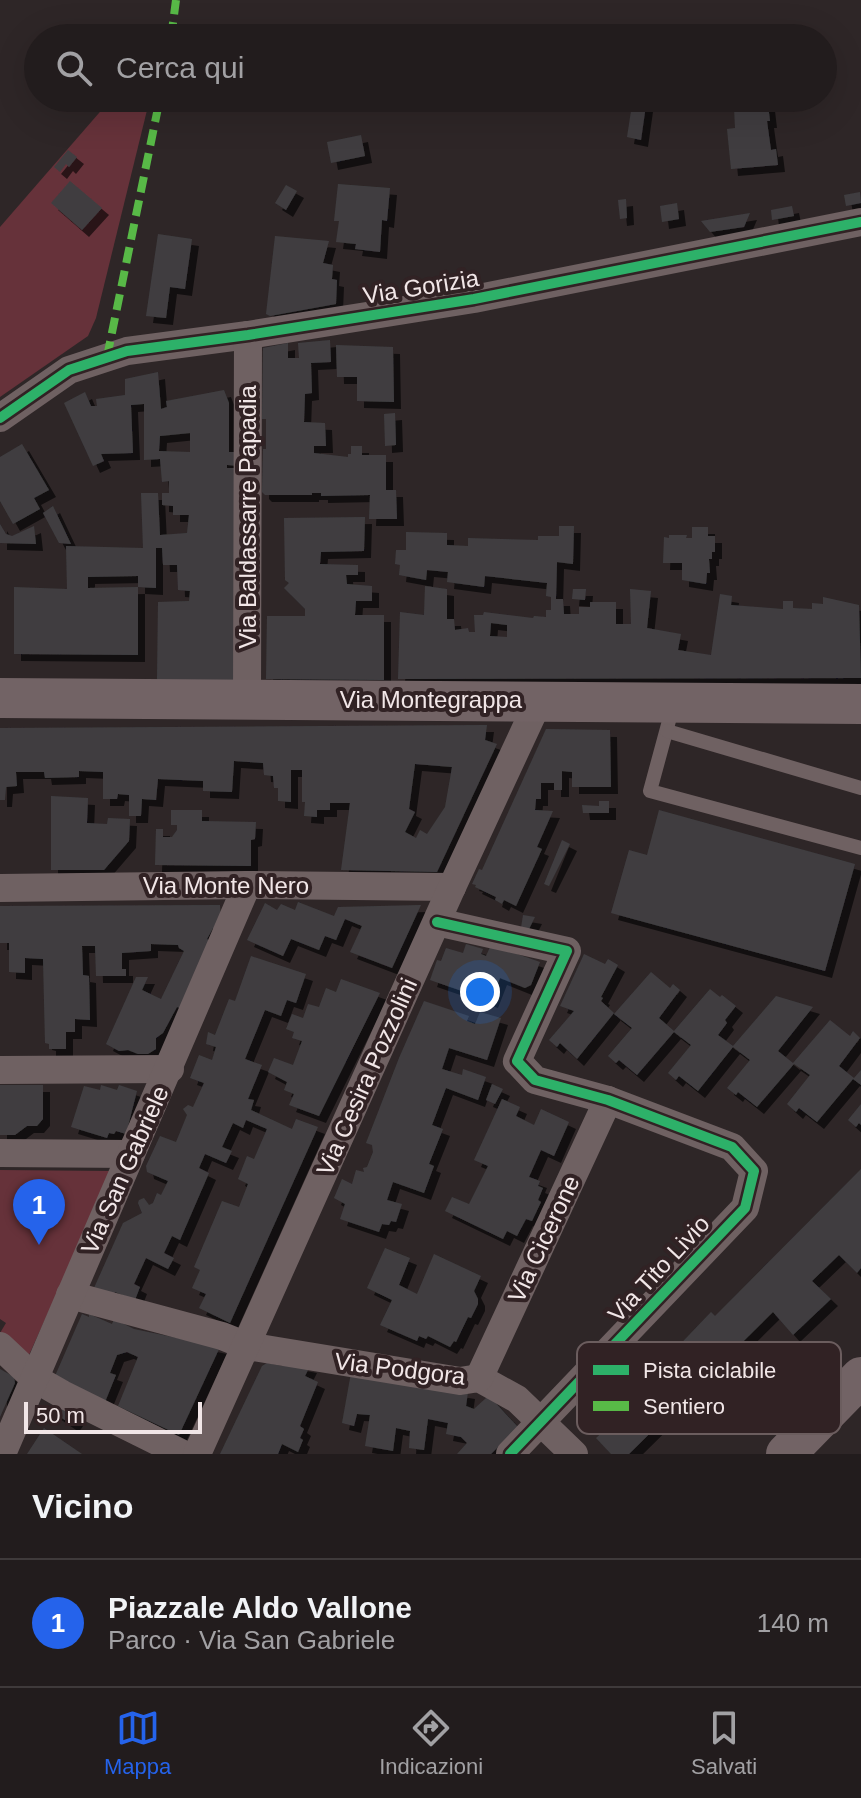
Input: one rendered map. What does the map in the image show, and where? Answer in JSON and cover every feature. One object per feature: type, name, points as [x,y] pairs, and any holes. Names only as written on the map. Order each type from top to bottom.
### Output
[{"type":"main road","name":"Via Montegrappa","points":[[0,698],[539,700],[671,716],[861,704]]},
{"type":"main road","points":[[841,1398],[861,1377]]},
{"type":"main road","points":[[786,1454],[805,1434]]},
{"type":"street","name":"Via Gorizia","points":[[0,418],[69,370],[127,351],[474,299],[861,222]]},
{"type":"street","name":"Via Baldassarre Papadia","points":[[247,699],[248,335]]},
{"type":"street","name":"Via Cesira Pozzolini","points":[[197,1454],[539,700]]},
{"type":"street","name":"Via Monte Nero","points":[[0,888],[247,885],[452,887]]},
{"type":"street","name":"Via San Gabriele","points":[[2,1454],[247,885]]},
{"type":"street","points":[[437,922],[567,951],[517,1061],[535,1080],[608,1100]]},
{"type":"street","points":[[0,1070],[170,1069]]},
{"type":"street","name":"Via Tito Livio","points":[[608,1100],[732,1147],[754,1171],[745,1208],[618,1342]]},
{"type":"street","name":"Via Cicerone","points":[[479,1378],[608,1100]]},
{"type":"street","points":[[0,1153],[131,1154]]},
{"type":"street","name":"Via Podgora","points":[[70,1295],[222,1336],[247,1346],[460,1381],[479,1378],[517,1399],[574,1454]]},
{"type":"street","points":[[0,1346],[34,1378],[183,1454]]},
{"type":"street","name":"Via Tito Livio","points":[[510,1454],[577,1385]]},
{"type":"lane","points":[[861,788],[671,716],[650,791],[861,848]]},
{"type":"shaded area","points":[[100,112],[147,112],[96,318],[88,336],[0,397],[0,227]]},
{"type":"shaded area","points":[[0,1170],[112,1171],[29,1355],[0,1333],[6,1323],[0,1319]]},
{"type":"building","points":[[631,112],[645,112],[641,140],[627,137]]},
{"type":"building","points":[[734,112],[769,112],[770,121],[767,121],[771,150],[776,149],[778,165],[731,169],[727,129],[735,128]]},
{"type":"building","points":[[361,135],[365,156],[331,163],[327,142]]},
{"type":"building","points":[[68,150],[77,157],[60,172],[54,167]]},
{"type":"building","points":[[70,181],[102,208],[82,230],[51,203]]},
{"type":"building","points":[[338,184],[390,188],[387,221],[382,220],[380,252],[355,249],[356,244],[336,242],[339,221],[334,221]]},
{"type":"building","points":[[286,185],[297,191],[286,210],[275,203]]},
{"type":"building","points":[[860,192],[861,203],[846,206],[844,195]]},
{"type":"building","points":[[626,199],[627,218],[620,219],[618,200]]},
{"type":"building","points":[[677,203],[679,219],[662,222],[660,206]]},
{"type":"building","points":[[792,206],[794,216],[772,220],[771,210]]},
{"type":"building","points":[[750,213],[744,227],[710,232],[701,221]]},
{"type":"building","points":[[158,234],[192,239],[185,289],[170,287],[166,318],[146,316]]},
{"type":"building","points":[[275,236],[329,241],[323,263],[333,265],[332,279],[337,280],[336,304],[270,316],[266,314]]},
{"type":"building","points":[[330,340],[331,362],[311,363],[312,393],[305,394],[304,422],[325,423],[326,446],[314,446],[314,453],[348,457],[351,446],[362,446],[362,455],[386,455],[386,490],[396,490],[397,519],[369,519],[370,495],[265,495],[262,492],[263,449],[266,449],[266,419],[262,419],[263,348],[288,343],[288,358],[299,358],[298,343]]},
{"type":"building","points":[[336,345],[393,347],[394,402],[357,401],[357,377],[337,377]]},
{"type":"building","points":[[158,372],[161,409],[167,407],[166,401],[224,390],[229,403],[229,452],[240,452],[241,466],[227,465],[227,468],[237,468],[238,680],[157,680],[158,602],[189,601],[190,591],[178,590],[177,565],[163,565],[162,548],[156,548],[156,588],[138,587],[138,655],[14,654],[14,587],[67,589],[66,546],[143,548],[141,493],[158,493],[160,535],[187,533],[189,515],[173,515],[173,506],[162,505],[162,493],[169,493],[169,481],[162,482],[160,459],[144,460],[144,404],[131,405],[133,453],[101,454],[104,461],[93,466],[64,403],[85,392],[91,406],[97,406],[96,399],[125,395],[125,379]],"holes":[[[190,433],[190,452],[159,451],[160,436]],[[138,576],[138,587],[88,588],[88,577]]]},
{"type":"building","points":[[395,413],[396,445],[385,446],[384,414]]},
{"type":"building","points":[[22,444],[49,490],[34,498],[40,509],[13,524],[0,501],[0,457]]},
{"type":"building","points":[[53,506],[71,544],[59,543],[43,513]]},
{"type":"building","points":[[365,517],[364,551],[321,552],[320,564],[358,565],[358,575],[346,575],[347,584],[372,586],[372,601],[356,601],[355,615],[384,615],[384,680],[266,679],[267,616],[305,616],[305,609],[284,588],[289,583],[285,580],[284,518]]},
{"type":"building","points":[[0,524],[6,534],[12,536],[34,526],[36,544],[0,543]]},
{"type":"building","points":[[559,526],[574,526],[573,564],[557,562],[556,599],[563,599],[564,614],[579,614],[579,607],[590,607],[590,602],[616,602],[616,624],[631,624],[630,589],[651,591],[647,628],[681,634],[678,650],[711,655],[720,594],[732,596],[731,605],[783,609],[783,601],[793,601],[793,608],[812,609],[812,603],[823,604],[823,597],[859,605],[861,678],[398,679],[400,612],[424,615],[425,586],[447,589],[447,619],[454,619],[455,630],[468,628],[469,632],[475,632],[474,615],[483,615],[484,612],[533,618],[546,617],[546,610],[551,610],[551,597],[546,596],[547,583],[485,576],[484,587],[447,582],[448,572],[427,570],[426,580],[399,575],[400,565],[395,564],[396,550],[406,550],[406,532],[447,533],[447,545],[468,546],[468,538],[538,540],[538,536],[559,536]],"holes":[[[491,623],[507,625],[507,637],[490,636]]]},
{"type":"building","points":[[692,527],[708,527],[708,536],[715,536],[715,552],[709,559],[710,573],[707,573],[706,584],[682,580],[682,563],[663,563],[664,537],[687,535],[686,538],[692,538]]},
{"type":"building","points":[[573,589],[586,589],[585,600],[572,599]]},
{"type":"building","points":[[487,725],[485,740],[497,744],[437,872],[341,870],[350,803],[330,803],[330,810],[317,810],[317,817],[304,816],[302,770],[291,770],[291,802],[278,801],[278,788],[274,788],[273,776],[264,775],[263,763],[234,761],[232,792],[203,791],[203,781],[158,779],[156,800],[142,799],[141,816],[129,816],[129,795],[118,794],[117,799],[103,799],[103,772],[79,771],[79,777],[45,778],[44,772],[16,772],[17,786],[6,787],[5,800],[0,800],[0,728]],"holes":[[[415,764],[452,767],[445,807],[427,834],[420,830],[416,838],[405,832],[415,812],[409,809]]]},
{"type":"building","points":[[546,729],[610,730],[611,787],[572,787],[572,772],[562,771],[562,790],[554,790],[554,783],[541,783],[541,799],[536,799],[535,810],[553,811],[537,847],[542,849],[516,906],[504,900],[502,904],[495,900],[496,897],[472,884],[479,869],[482,870]]},
{"type":"building","points":[[51,796],[88,798],[87,823],[107,824],[108,818],[130,819],[129,841],[104,870],[51,870]]},
{"type":"building","points":[[599,801],[609,801],[609,813],[583,813],[582,805],[599,806]]},
{"type":"building","points":[[171,810],[202,810],[202,821],[256,822],[255,839],[251,840],[251,866],[155,865],[156,829],[163,829],[163,837],[172,837],[177,830],[177,825],[171,825]]},
{"type":"building","points":[[659,810],[855,864],[825,971],[611,913],[629,850],[647,855]]},
{"type":"building","points":[[562,840],[570,844],[549,886],[544,884]]},
{"type":"building","points":[[298,902],[334,916],[338,907],[421,905],[392,968],[350,952],[362,926],[345,919],[336,940],[325,936],[319,950],[291,939],[283,956],[247,940],[265,903],[277,910],[281,904],[295,910]]},
{"type":"building","points":[[220,905],[221,918],[217,930],[213,928],[207,939],[210,941],[183,1009],[177,1007],[163,1033],[156,1038],[156,1049],[148,1054],[138,1054],[119,1051],[106,1044],[136,977],[148,977],[142,990],[161,999],[184,951],[178,945],[151,944],[151,951],[122,953],[122,969],[126,969],[126,976],[96,976],[95,946],[82,946],[83,975],[89,976],[90,1020],[75,1019],[75,1032],[66,1032],[66,1049],[49,1049],[49,1044],[45,1043],[43,959],[25,958],[25,973],[9,972],[9,943],[0,943],[0,906]]},
{"type":"building","points":[[523,915],[535,917],[529,929],[521,928]]},
{"type":"building","points":[[466,944],[483,949],[481,954],[486,956],[491,945],[540,962],[531,985],[525,988],[500,978],[491,1001],[430,980],[437,960],[441,961],[446,948],[463,953]]},
{"type":"building","points":[[584,954],[605,964],[608,959],[618,965],[601,997],[601,1001],[614,1013],[577,1059],[560,1043],[557,1047],[549,1040],[574,1011],[560,1006]]},
{"type":"building","points":[[251,956],[306,974],[296,1003],[287,1000],[281,1016],[265,1010],[245,1059],[262,1065],[248,1099],[254,1100],[251,1110],[292,1129],[296,1119],[318,1127],[230,1323],[199,1308],[206,1294],[192,1288],[200,1270],[194,1267],[222,1201],[239,1207],[248,1184],[238,1179],[247,1156],[254,1159],[267,1129],[246,1120],[243,1128],[233,1123],[222,1147],[232,1151],[226,1163],[205,1154],[199,1168],[209,1173],[180,1240],[172,1236],[164,1253],[174,1258],[168,1269],[146,1258],[134,1284],[140,1287],[135,1300],[115,1292],[112,1296],[94,1288],[123,1223],[142,1213],[139,1200],[144,1198],[149,1205],[153,1203],[168,1181],[147,1172],[146,1166],[160,1136],[176,1142],[187,1115],[183,1109],[188,1105],[193,1107],[204,1083],[190,1078],[199,1055],[212,1060],[216,1047],[206,1044],[208,1032],[215,1035],[229,999],[235,1001]]},
{"type":"building","points":[[651,972],[670,988],[673,984],[680,990],[659,1018],[674,1031],[710,989],[736,1006],[718,1035],[733,1046],[776,996],[813,1007],[778,1051],[793,1063],[830,1020],[850,1036],[853,1031],[860,1038],[839,1066],[854,1078],[861,1070],[861,1085],[853,1079],[817,1122],[799,1108],[796,1112],[787,1104],[810,1075],[794,1064],[757,1107],[738,1092],[736,1095],[727,1088],[750,1060],[733,1047],[698,1091],[679,1076],[676,1080],[668,1073],[691,1045],[674,1032],[637,1075],[619,1060],[616,1063],[608,1056],[632,1028],[614,1014]]},
{"type":"building","points":[[341,979],[380,993],[319,1116],[289,1105],[294,1094],[284,1090],[287,1082],[268,1072],[274,1058],[293,1065],[302,1041],[292,1038],[294,1032],[286,1029],[292,1014],[303,1018],[308,1004],[319,1007],[326,988],[336,992]]},
{"type":"building","points":[[424,1001],[469,1016],[467,1021],[475,1024],[480,1012],[501,1018],[487,1060],[449,1048],[442,1069],[462,1075],[463,1069],[486,1077],[478,1100],[446,1088],[432,1125],[443,1129],[429,1164],[434,1166],[424,1193],[393,1182],[387,1200],[402,1204],[396,1222],[382,1224],[379,1232],[340,1219],[345,1204],[334,1198],[342,1179],[352,1184],[356,1170],[364,1172],[363,1168],[367,1167],[373,1152],[372,1145],[366,1143]]},
{"type":"building","points":[[492,1084],[503,1089],[495,1104],[486,1100]]},
{"type":"building","points":[[0,1085],[43,1085],[43,1119],[37,1126],[27,1126],[15,1135],[0,1135]]},
{"type":"building","points":[[101,1085],[117,1090],[119,1085],[137,1091],[126,1134],[116,1131],[109,1133],[107,1138],[71,1127],[84,1086],[100,1090]]},
{"type":"building","points":[[502,1099],[520,1107],[516,1116],[534,1125],[541,1109],[569,1122],[554,1156],[541,1150],[529,1177],[540,1181],[538,1186],[543,1188],[538,1200],[541,1202],[532,1221],[526,1219],[517,1236],[507,1231],[503,1239],[445,1211],[452,1197],[469,1204],[488,1166],[474,1160]]},
{"type":"building","points":[[861,1104],[861,1125],[859,1123],[856,1127],[848,1120]]},
{"type":"building","points":[[861,1169],[861,1268],[857,1273],[839,1255],[812,1281],[831,1299],[793,1335],[773,1312],[743,1342],[682,1342],[711,1312],[715,1316]]},
{"type":"building","points":[[385,1248],[410,1258],[399,1285],[417,1294],[434,1254],[481,1276],[474,1291],[478,1304],[450,1347],[428,1336],[426,1339],[419,1336],[417,1341],[380,1325],[392,1300],[367,1288]]},
{"type":"building","points":[[82,1314],[112,1324],[114,1319],[134,1329],[220,1347],[179,1435],[118,1406],[138,1357],[127,1352],[117,1355],[110,1373],[116,1375],[105,1402],[55,1376]]},
{"type":"building","points":[[284,1361],[310,1366],[305,1376],[318,1382],[300,1426],[304,1429],[298,1452],[282,1444],[278,1454],[220,1454],[262,1366],[267,1363],[282,1366]]},
{"type":"building","points":[[0,1369],[14,1377],[15,1383],[0,1417]]},
{"type":"building","points":[[351,1373],[468,1392],[466,1406],[474,1409],[486,1398],[491,1398],[518,1427],[491,1454],[457,1454],[467,1443],[461,1437],[446,1434],[448,1423],[428,1419],[424,1450],[409,1448],[410,1431],[396,1428],[393,1451],[365,1446],[370,1415],[357,1414],[354,1426],[342,1423]]},
{"type":"building","points":[[58,1403],[78,1416],[72,1425],[53,1412]]},
{"type":"building","points":[[44,1428],[82,1454],[27,1454]]},
{"type":"building","points":[[600,1434],[649,1434],[629,1454],[611,1454],[596,1438]]},
{"type":"marked path","points":[[173,24],[176,0]]},
{"type":"marked path","points":[[107,357],[157,112]]},
{"type":"cycle path","points":[[0,418],[69,370],[127,351],[474,299],[861,222]]},
{"type":"cycle path","points":[[437,922],[567,951],[517,1061],[535,1080],[608,1100],[732,1147],[754,1171],[745,1208],[617,1342]]},
{"type":"cycle path","points":[[510,1454],[577,1384]]},
{"type":"place","name":"Piazzale Aldo Vallone","points":[[39,1245]]}]
